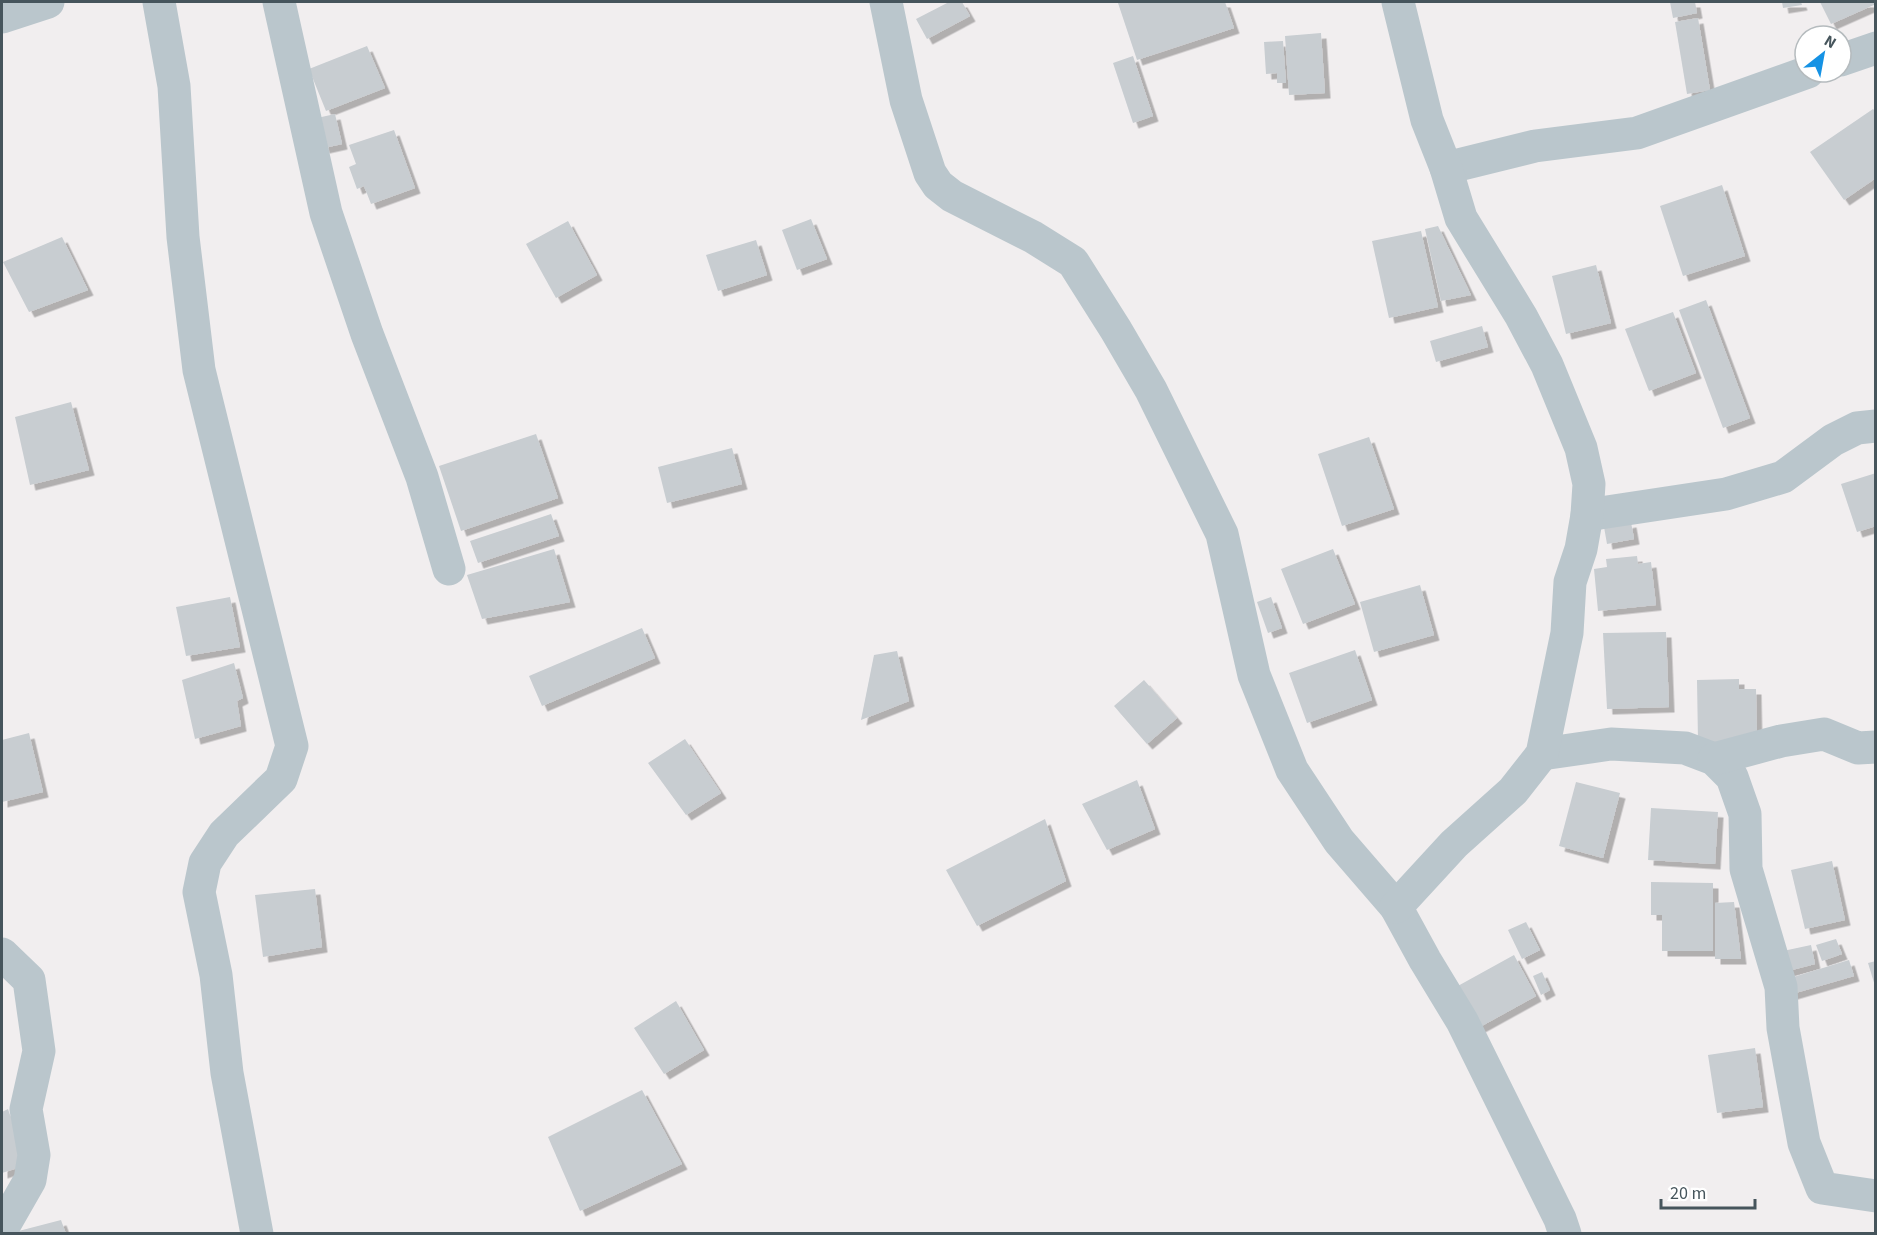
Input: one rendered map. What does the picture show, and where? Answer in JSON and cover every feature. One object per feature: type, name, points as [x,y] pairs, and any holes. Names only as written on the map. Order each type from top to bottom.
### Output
[{"type":"street","points":[[2,17],[48,2]]},
{"type":"street","points":[[159,2],[174,86],[183,237],[199,370],[292,746],[281,779],[224,834],[205,863],[199,892],[216,975],[227,1073],[257,1233]]},
{"type":"street","points":[[279,2],[326,213],[367,334],[422,477],[449,569]]},
{"type":"street","points":[[886,2],[906,100],[930,173],[938,185],[952,196],[1033,237],[1073,261],[1151,390],[1222,534],[1254,675],[1292,770],[1339,841],[1396,907],[1462,1021],[1565,1233]]},
{"type":"street","points":[[1396,907],[1454,844],[1513,791],[1542,754],[1567,633],[1570,582],[1581,549],[1587,515],[1589,484],[1581,447],[1547,365],[1521,316],[1461,218],[1446,168],[1427,120],[1398,2]]},
{"type":"street","points":[[1853,56],[1875,48]]},
{"type":"street","points":[[1446,168],[1535,146],[1637,133],[1793,77]]},
{"type":"street","points":[[1587,515],[1726,494],[1783,477],[1833,440],[1857,428],[1875,426]]},
{"type":"street","points":[[1714,759],[1781,741],[1824,734],[1858,748],[1875,747]]},
{"type":"street","points":[[1542,754],[1611,744],[1685,747],[1714,759],[1732,777],[1745,814],[1746,869],[1781,987],[1783,1028],[1804,1143],[1822,1188],[1875,1196]]},
{"type":"street","points":[[2,954],[29,980],[39,1052],[26,1109],[34,1155],[30,1180],[2,1229]]},
{"type":"building","points":[[949,2],[962,2],[970,16],[927,39],[916,19]]},
{"type":"building","points":[[1225,2],[1234,28],[1137,60],[1118,3]]},
{"type":"building","points":[[1670,2],[1695,2],[1697,13],[1673,18]]},
{"type":"building","points":[[1782,2],[1801,2],[1802,5],[1783,8]]},
{"type":"building","points":[[1820,2],[1876,2],[1876,4],[1831,24]]},
{"type":"building","points":[[1698,18],[1710,90],[1687,94],[1675,22]]},
{"type":"building","points":[[1321,33],[1325,93],[1289,95],[1285,36]]},
{"type":"building","points":[[1283,41],[1286,83],[1277,83],[1277,73],[1266,74],[1264,42]]},
{"type":"building","points":[[367,46],[385,88],[326,111],[309,69]]},
{"type":"building","points":[[1133,56],[1153,116],[1133,123],[1113,63]]},
{"type":"building","points":[[1873,109],[1876,112],[1876,178],[1844,200],[1810,152]]},
{"type":"building","points":[[335,114],[342,144],[324,148],[317,118]]},
{"type":"building","points":[[394,130],[415,188],[371,204],[364,186],[357,189],[349,167],[356,164],[349,145]]},
{"type":"building","points":[[1722,185],[1745,256],[1683,276],[1660,206]]},
{"type":"building","points":[[811,219],[827,259],[797,270],[782,230]]},
{"type":"building","points":[[568,221],[597,275],[556,298],[526,244]]},
{"type":"building","points":[[1438,226],[1471,295],[1441,301],[1425,229]]},
{"type":"building","points":[[1421,231],[1438,307],[1389,318],[1372,241]]},
{"type":"building","points":[[62,237],[88,290],[29,312],[3,262]]},
{"type":"building","points":[[756,240],[767,275],[718,291],[706,255]]},
{"type":"building","points":[[1596,265],[1611,323],[1566,334],[1552,276]]},
{"type":"building","points":[[1706,300],[1750,418],[1723,428],[1679,310]]},
{"type":"building","points":[[1673,312],[1696,373],[1649,391],[1625,329]]},
{"type":"building","points":[[1482,326],[1488,347],[1436,362],[1430,341]]},
{"type":"building","points":[[71,402],[89,470],[30,485],[15,417]]},
{"type":"building","points":[[536,434],[558,498],[461,531],[439,466]]},
{"type":"building","points":[[1369,437],[1394,509],[1342,526],[1318,454]]},
{"type":"building","points":[[732,448],[742,484],[667,503],[658,467]]},
{"type":"building","points":[[1876,473],[1876,526],[1857,532],[1841,484]]},
{"type":"building","points":[[551,514],[559,536],[478,563],[470,541]]},
{"type":"building","points":[[1631,522],[1634,539],[1607,544],[1604,527]]},
{"type":"building","points":[[554,549],[570,602],[482,619],[467,575]]},
{"type":"building","points":[[1333,549],[1355,604],[1303,624],[1281,569]]},
{"type":"building","points":[[1637,556],[1638,564],[1651,562],[1656,605],[1598,611],[1594,569],[1607,567],[1606,559]]},
{"type":"building","points":[[1420,585],[1434,635],[1374,652],[1360,602]]},
{"type":"building","points":[[230,597],[240,647],[186,656],[176,607]]},
{"type":"building","points":[[1271,597],[1282,628],[1268,633],[1257,602]]},
{"type":"building","points":[[642,628],[655,658],[542,706],[529,676]]},
{"type":"building","points":[[1666,632],[1669,707],[1607,709],[1603,633]]},
{"type":"building","points":[[1355,650],[1372,700],[1307,723],[1289,673]]},
{"type":"building","points":[[897,651],[909,701],[861,720],[874,655]]},
{"type":"building","points":[[234,663],[243,698],[237,701],[241,726],[195,739],[182,680]]},
{"type":"building","points":[[1739,679],[1739,689],[1756,689],[1757,741],[1698,742],[1697,680]]},
{"type":"building","points":[[1144,680],[1177,718],[1147,744],[1114,706]]},
{"type":"building","points":[[29,733],[43,792],[2,802],[2,740]]},
{"type":"building","points":[[685,739],[721,793],[686,815],[648,763]]},
{"type":"building","points":[[1137,780],[1155,829],[1107,850],[1082,804]]},
{"type":"building","points":[[1576,782],[1620,793],[1603,858],[1559,846]]},
{"type":"building","points":[[1651,808],[1718,812],[1715,864],[1648,860]]},
{"type":"building","points":[[1045,819],[1066,881],[977,926],[946,870]]},
{"type":"building","points":[[1832,861],[1845,920],[1805,929],[1791,870]]},
{"type":"building","points":[[1651,882],[1713,883],[1713,951],[1662,951],[1662,915],[1651,915]]},
{"type":"building","points":[[315,889],[322,947],[263,957],[255,895]]},
{"type":"building","points":[[1734,902],[1741,959],[1715,959],[1715,903]]},
{"type":"building","points":[[1526,922],[1540,950],[1522,959],[1508,930]]},
{"type":"building","points":[[1836,939],[1842,954],[1822,961],[1816,945]]},
{"type":"building","points":[[1811,945],[1815,964],[1788,971],[1783,951]]},
{"type":"building","points":[[1514,955],[1536,996],[1478,1028],[1456,987]]},
{"type":"building","points":[[1849,960],[1854,976],[1792,994],[1787,979]]},
{"type":"building","points":[[1876,961],[1876,986],[1875,986],[1868,963]]},
{"type":"building","points":[[1542,972],[1550,990],[1541,995],[1533,976]]},
{"type":"building","points":[[676,1001],[704,1050],[664,1074],[634,1028]]},
{"type":"building","points":[[1755,1048],[1763,1107],[1717,1113],[1708,1055]]},
{"type":"building","points":[[642,1090],[682,1164],[580,1211],[548,1137]]},
{"type":"building","points":[[8,1109],[27,1165],[2,1173],[2,1112]]},
{"type":"building","points":[[61,1220],[66,1234],[11,1233]]}]
